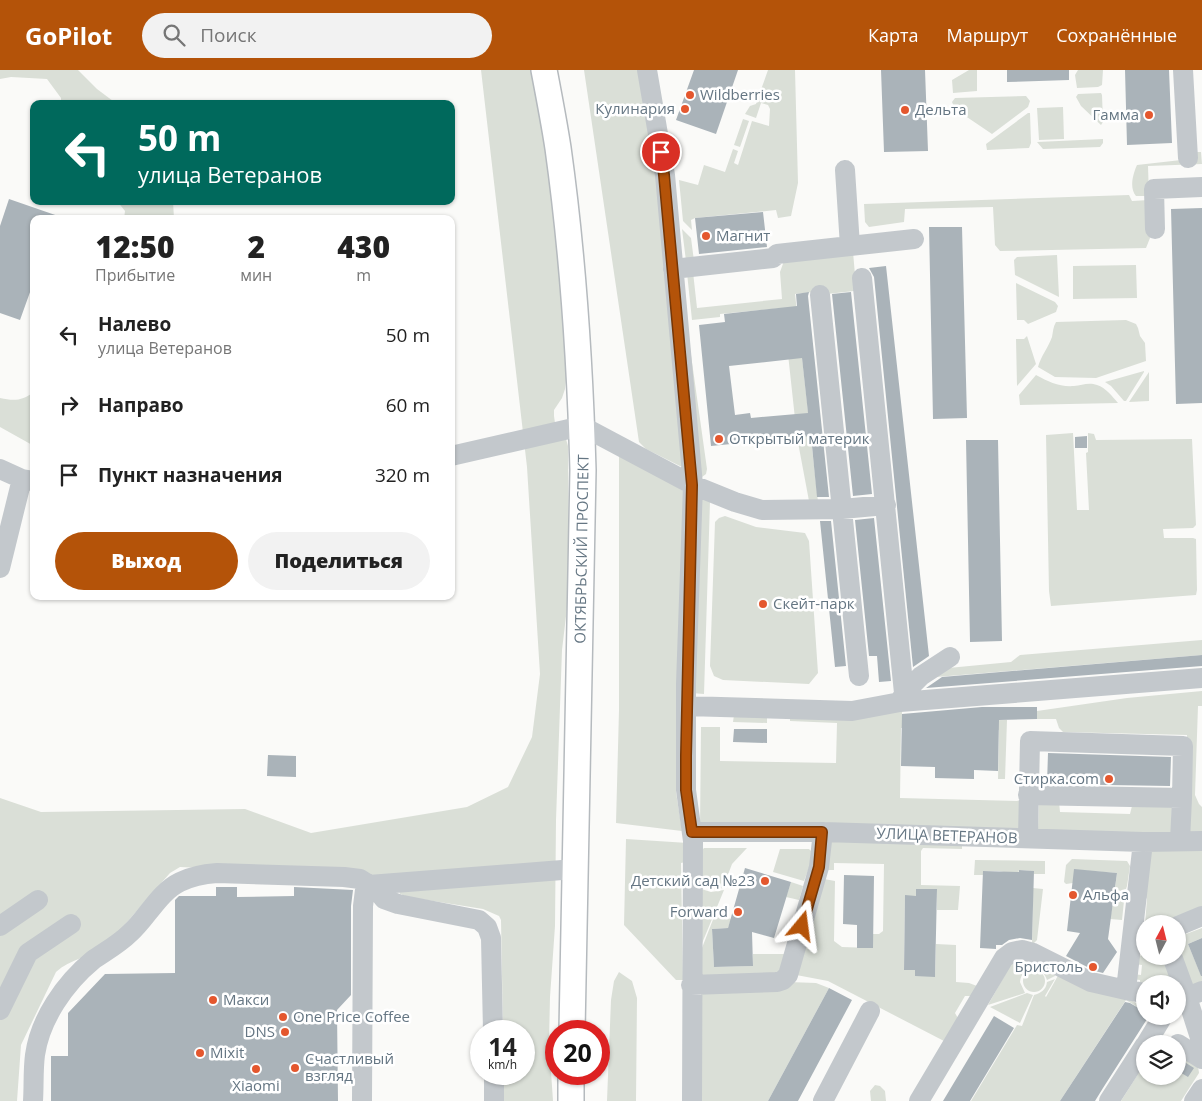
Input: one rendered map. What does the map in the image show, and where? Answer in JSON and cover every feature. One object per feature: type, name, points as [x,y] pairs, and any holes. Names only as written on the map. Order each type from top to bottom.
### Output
[{"type":"main road","name":"ОКТЯБРЬСКИЙ ПРОСПЕКТ","points":[[544,70],[558,148],[567,222],[576,315],[582,426],[583,543],[572,1020]]},
{"type":"main road","points":[[571,1085],[571,1101]]},
{"type":"street","points":[[647,70],[664,175],[692,485],[686,706],[686,790],[692,832],[692,1101]]},
{"type":"street","points":[[1184,70],[1188,158]]},
{"type":"street","points":[[845,170],[850,246]]},
{"type":"street","points":[[1155,229],[1154,189],[1202,187]]},
{"type":"street","points":[[673,269],[773,258],[777,254],[914,240]]},
{"type":"street","points":[[862,278],[886,505],[902,697]]},
{"type":"street","points":[[820,295],[859,676]]},
{"type":"street","points":[[455,455],[582,426],[692,485],[734,502],[762,510],[842,509],[886,505]]},
{"type":"street","points":[[0,469],[28,480],[0,568]]},
{"type":"street","points":[[902,697],[921,676],[950,658]]},
{"type":"street","points":[[686,706],[852,711],[902,697],[1202,678]]},
{"type":"street","points":[[1028,838],[1030,741],[1183,746],[1180,841]]},
{"type":"street","points":[[1028,794],[1182,798]]},
{"type":"street","name":"УЛИЦА ВЕТЕРАНОВ","points":[[692,832],[822,832],[1143,842],[1202,841]]},
{"type":"street","points":[[692,986],[777,982],[788,976],[819,867],[822,832]]},
{"type":"street","points":[[1137,975],[1143,842]]},
{"type":"street","points":[[362,1101],[363,906],[365,890],[370,885],[575,869]]},
{"type":"street","points":[[33,1101],[35,1056],[39,1039],[47,1018],[63,990],[94,960],[113,948],[132,932],[167,891],[178,882],[197,875],[217,873],[360,879],[376,889],[384,899],[398,904],[480,920],[487,927],[491,938],[493,1020]]},
{"type":"street","points":[[0,926],[38,900]]},
{"type":"street","points":[[1186,923],[1202,916]]},
{"type":"street","points":[[0,1010],[28,953],[71,924]]},
{"type":"street","points":[[919,1101],[1004,958],[1012,952],[1022,950],[1033,953],[1091,982],[1136,992]]},
{"type":"street","points":[[1176,965],[1189,997],[1202,1044]]},
{"type":"street","points":[[823,1101],[870,1011]]},
{"type":"street","points":[[1109,1101],[1152,1034]]},
{"type":"street","points":[[1186,1049],[1202,1058]]},
{"type":"street","points":[[494,1085],[494,1101]]},
{"type":"street","points":[[1194,1101],[1202,1089]]},
{"type":"shaded area","points":[[0,70],[78,70],[97,89],[112,100],[61,100],[47,79],[11,77],[0,79]]},
{"type":"shaded area","points":[[481,70],[532,70],[547,151],[567,370],[565,389],[562,398],[554,410],[555,423],[566,439],[568,446],[569,591],[562,650],[556,820],[555,926],[549,1020],[545,1020],[545,1085],[552,1085],[553,1101],[504,1101],[504,1085],[535,1085],[535,1020],[503,1020],[501,920],[499,916],[483,909],[408,897],[400,894],[397,879],[356,875],[180,867],[170,873],[106,946],[67,964],[56,972],[21,1045],[17,1101],[0,1101],[0,798],[41,812],[245,809],[311,833],[467,807],[508,787],[532,737],[540,674],[527,467]]},
{"type":"shaded area","points":[[584,70],[651,70],[707,469],[706,474],[702,477],[646,449],[639,442]]},
{"type":"shaded area","points":[[768,70],[795,70],[798,183],[791,216],[778,218],[776,210],[695,218],[691,220],[692,230],[683,221],[679,180],[698,185],[704,165],[725,172],[733,149],[738,151],[734,163],[738,165],[752,121],[769,126],[770,109],[768,105],[761,103],[756,118],[745,114],[750,106],[756,104]]},
{"type":"shaded area","points":[[969,70],[977,70],[977,91],[953,93],[952,80]]},
{"type":"shaded area","points":[[1078,70],[1103,70],[1102,85],[1098,87],[1077,88],[1075,75]]},
{"type":"shaded area","points":[[1101,93],[1103,122],[1101,125],[1081,106],[1076,97],[1078,94]]},
{"type":"shaded area","points":[[1026,96],[1030,101],[1028,107],[992,134],[955,109],[952,102],[955,98]]},
{"type":"shaded area","points":[[1063,107],[1064,139],[1039,140],[1037,108]]},
{"type":"shaded area","points":[[1030,113],[1031,143],[1029,148],[987,150],[986,144]]},
{"type":"shaded area","points":[[743,119],[749,121],[740,147],[734,145]]},
{"type":"shaded area","points":[[1103,139],[1100,147],[1043,149],[1037,142]]},
{"type":"shaded area","points":[[1190,152],[1201,152],[1202,164],[1148,166],[1149,196],[1136,196],[1132,185],[1137,165],[1190,159]]},
{"type":"shaded area","points":[[1129,195],[1132,201],[1149,200],[1150,238],[1146,248],[1000,251],[995,245],[993,207],[905,209],[904,222],[869,227],[865,222],[864,204]]},
{"type":"shaded area","points":[[120,205],[173,205],[174,215],[124,215],[125,211]]},
{"type":"shaded area","points":[[682,229],[691,238],[694,261],[686,261]]},
{"type":"shaded area","points":[[853,252],[856,286],[854,291],[827,294],[813,292],[795,294],[818,502],[809,501],[797,437],[783,308],[720,314],[720,317],[692,320],[687,273],[693,272],[697,308],[782,299],[780,272],[784,261]]},
{"type":"shaded area","points":[[1057,255],[1059,297],[1015,275],[1014,260],[1017,257]]},
{"type":"shaded area","points":[[1136,265],[1137,298],[1073,299],[1073,266]]},
{"type":"shaded area","points":[[1016,283],[1055,302],[1058,306],[1056,312],[1028,324],[1024,320],[1017,320]]},
{"type":"shaded area","points":[[1126,320],[1136,324],[1138,328],[1140,336],[1145,343],[1146,361],[1096,378],[1055,377],[1038,367],[1049,345],[1056,322]]},
{"type":"shaded area","points":[[1027,336],[1036,364],[1017,386],[1016,339],[1024,339]]},
{"type":"shaded area","points":[[1144,371],[1126,401],[1105,382]]},
{"type":"shaded area","points":[[1149,372],[1149,401],[1129,402]]},
{"type":"shaded area","points":[[1036,375],[1064,386],[1094,384],[1100,386],[1118,403],[1020,405],[1019,395]]},
{"type":"shaded area","points":[[30,394],[30,444],[0,427],[0,398],[18,400]]},
{"type":"shaded area","points":[[1073,433],[1077,510],[1089,510],[1086,453],[1088,452],[1088,433],[1094,434],[1096,440],[1192,439],[1196,525],[1193,528],[1163,529],[1164,538],[1196,539],[1196,595],[1051,606],[1049,591],[1046,435]]},
{"type":"shaded area","points":[[619,452],[687,493],[676,792],[682,831],[616,823],[619,710]]},
{"type":"shaded area","points":[[697,494],[710,501],[704,694],[691,693]]},
{"type":"shaded area","name":"Скейт-парк","points":[[725,516],[756,527],[805,533],[809,541],[818,673],[809,684],[723,680],[714,676],[710,666],[715,522]]},
{"type":"shaded area","points":[[1202,640],[1202,655],[924,678],[938,669],[1011,662],[1020,655]]},
{"type":"shaded area","points":[[1202,691],[1202,706],[1198,706],[1195,795],[1202,807],[1202,837],[1185,833],[1187,735],[1063,732],[1059,728],[1056,719],[1037,719],[1037,711],[1127,698]]},
{"type":"shaded area","points":[[902,709],[902,721],[1007,720],[1005,779],[998,779],[999,730],[901,728],[900,798],[1022,801],[1021,833],[700,828],[701,727],[720,727],[720,761],[836,763],[837,723],[790,721],[790,715]]},
{"type":"shaded area","points":[[734,715],[767,715],[767,723],[733,722]]},
{"type":"shaded area","points":[[1059,802],[1060,812],[1130,814],[1132,806],[1172,805],[1171,837],[1038,829],[1039,803]]},
{"type":"shaded area","points":[[626,839],[688,843],[686,862],[681,863],[683,980],[676,980],[624,925]]},
{"type":"shaded area","points":[[825,839],[962,844],[962,849],[923,848],[921,851],[921,885],[960,886],[958,910],[937,910],[937,889],[916,889],[916,896],[905,896],[904,970],[915,970],[915,976],[935,976],[936,944],[956,945],[956,982],[977,986],[976,996],[965,996],[955,1013],[959,1020],[944,1041],[828,981],[791,974],[824,879],[835,881],[834,941],[842,947],[872,948],[873,934],[879,934],[883,931],[884,864],[834,863],[834,870],[826,870]]},
{"type":"shaded area","points":[[704,848],[747,848],[732,864],[723,888],[715,889],[700,886],[700,852]]},
{"type":"shaded area","points":[[780,849],[809,849],[811,851],[810,865],[804,881],[773,872]]},
{"type":"shaded area","points":[[1202,849],[1202,914],[1186,920],[1186,915],[1146,915],[1147,899],[1143,893],[1146,850]]},
{"type":"shaded area","points":[[1072,859],[1127,861],[1130,866],[1126,889],[1121,891],[1115,889],[1117,873],[1075,870],[1073,883],[1066,884],[1064,882],[1066,865]]},
{"type":"shaded area","points":[[975,860],[1045,861],[1045,874],[1034,874],[1033,871],[1019,870],[1018,875],[999,871],[983,871],[983,875],[974,875]]},
{"type":"shaded area","points":[[791,882],[803,886],[799,900],[786,897]]},
{"type":"shaded area","points":[[698,888],[711,892],[724,890],[698,953]]},
{"type":"shaded area","points":[[1033,888],[1043,889],[1037,940],[1032,945]]},
{"type":"shaded area","points":[[1114,898],[1124,901],[1122,920],[1110,919]]},
{"type":"shaded area","points":[[717,915],[731,919],[728,928],[712,929],[714,967],[753,966],[753,954],[786,954],[780,976],[702,981],[700,953],[714,917]]},
{"type":"shaded area","points":[[1202,928],[1202,938],[1188,944],[1200,973],[1202,972],[1202,984],[1189,989],[1186,975],[1181,965],[1186,965],[1186,934]]},
{"type":"shaded area","points":[[1022,957],[1056,972],[1055,976],[1047,980],[1041,971],[1032,968],[1028,969],[1024,972],[1020,982],[1025,993],[988,1005],[1011,964]]},
{"type":"shaded area","points":[[1142,965],[1171,965],[1174,975],[1141,975]]},
{"type":"shaded area","points":[[1034,970],[1042,973],[1045,981],[1042,989],[1034,992],[1026,989],[1023,981],[1026,973]]},
{"type":"shaded area","points":[[619,972],[632,981],[637,998],[636,1101],[607,1101],[608,1085],[610,1085],[610,1025],[614,981]]},
{"type":"shaded area","points":[[1060,972],[1127,997],[1136,1003],[1136,1006],[1126,1000],[1060,1101],[971,1101],[1017,1025],[1022,1026],[1034,995],[1043,991],[1047,982],[1055,979],[1046,997]]},
{"type":"shaded area","points":[[1133,974],[1141,975],[1136,975],[1136,980],[1132,979]]},
{"type":"shaded area","points":[[789,982],[816,983],[829,988],[768,1101],[700,1101],[701,993]]},
{"type":"shaded area","points":[[1027,993],[1033,995],[1020,1023],[990,1007]]},
{"type":"shaded area","points":[[1186,1055],[1197,1065],[1199,1073],[1181,1101],[1121,1101],[1136,1077],[1136,1085],[1186,1085]]},
{"type":"shaded area","points":[[875,1085],[880,1086],[885,1091],[886,1101],[871,1101],[870,1091]]},
{"type":"building","points":[[694,70],[738,70],[716,134],[676,120]]},
{"type":"building","name":"Дельта","points":[[881,70],[925,70],[928,151],[884,152]]},
{"type":"building","points":[[1007,70],[1069,70],[1069,80],[1007,82]]},
{"type":"building","name":"Гамма","points":[[1125,70],[1169,70],[1172,143],[1127,145]]},
{"type":"building","points":[[9,199],[55,215],[30,215],[30,292],[20,320],[0,313],[0,226]]},
{"type":"building","points":[[1202,208],[1202,403],[1176,404],[1171,209]]},
{"type":"building","points":[[763,212],[767,247],[699,254],[695,218]]},
{"type":"building","points":[[929,227],[962,227],[967,418],[933,419]]},
{"type":"building","points":[[886,266],[929,656],[913,667],[874,277],[869,268]]},
{"type":"building","points":[[809,292],[829,497],[817,497],[811,436],[711,446],[699,325],[725,322],[724,314],[797,306],[796,294]],"holes":[[[802,358],[808,413],[751,418],[750,413],[735,415],[729,366]]]},
{"type":"building","points":[[851,292],[872,494],[853,496],[832,294]]},
{"type":"building","points":[[1087,436],[1087,448],[1075,448],[1075,437]]},
{"type":"building","points":[[966,440],[998,440],[1002,641],[970,642]]},
{"type":"building","points":[[874,518],[891,681],[879,682],[877,656],[869,656],[855,520]]},
{"type":"building","points":[[820,521],[831,521],[846,666],[835,667]]},
{"type":"building","points":[[1202,655],[1202,666],[926,688],[942,677]]},
{"type":"building","points":[[982,707],[1037,707],[1037,719],[999,720],[998,771],[974,770],[974,779],[935,778],[935,767],[901,766],[902,714]]},
{"type":"building","points":[[734,729],[767,729],[767,743],[733,742]]},
{"type":"building","points":[[1048,753],[1171,757],[1170,786],[1047,784]]},
{"type":"building","points":[[268,755],[296,756],[296,777],[267,776]]},
{"type":"building","points":[[745,868],[791,882],[774,938],[752,932],[753,966],[714,967],[712,929],[728,928]]},
{"type":"building","points":[[1074,869],[1117,873],[1108,939],[1117,952],[1103,973],[1095,971],[1066,956],[1080,933],[1067,931]]},
{"type":"building","points":[[1019,870],[1034,871],[1032,940],[1020,938],[1009,940],[1002,945],[996,945],[996,949],[980,948],[983,871],[1019,872]]},
{"type":"building","points":[[844,875],[874,876],[873,948],[857,948],[857,925],[843,924]]},
{"type":"building","name":"Макси","points":[[216,887],[237,887],[237,897],[294,896],[294,887],[353,890],[351,906],[351,995],[337,1010],[338,1101],[51,1101],[51,1056],[68,1056],[68,1013],[105,974],[175,973],[175,900],[179,896],[216,896]]},
{"type":"building","points":[[916,889],[937,889],[935,977],[915,976],[915,970],[904,970],[905,895],[916,896]]},
{"type":"building","points":[[1202,938],[1202,976],[1201,976],[1188,944]]},
{"type":"building","points":[[829,988],[852,1000],[798,1101],[768,1101]]},
{"type":"building","points":[[1125,1002],[1136,1007],[1136,1025],[1143,1025],[1095,1101],[1060,1101]]},
{"type":"building","points":[[994,1016],[1014,1028],[970,1101],[943,1101]]},
{"type":"building","points":[[1186,1063],[1194,1068],[1188,1077],[1186,1076]]},
{"type":"place","name":"Wildberries","points":[[690,95]]},
{"type":"place","name":"Кулинария","points":[[685,109]]},
{"type":"place","name":"Дельта","points":[[905,110]]},
{"type":"place","name":"Гамма","points":[[1149,115]]},
{"type":"place","name":"Магнит","points":[[706,236]]},
{"type":"place","name":"Открытый материк","points":[[719,439]]},
{"type":"place","name":"Скейт-парк","points":[[763,604]]},
{"type":"place","name":"Стирка.com","points":[[1109,779]]},
{"type":"place","name":"Детский сад №23","points":[[765,881]]},
{"type":"place","name":"Альфа","points":[[1073,895]]},
{"type":"place","name":"Forward","points":[[738,912]]},
{"type":"place","name":"Бристоль","points":[[1093,967]]},
{"type":"place","name":"Макси","points":[[213,1000]]},
{"type":"place","name":"One Price Coffee","points":[[283,1017]]},
{"type":"place","name":"DNS","points":[[285,1032]]},
{"type":"place","name":"Mixit","points":[[200,1053]]},
{"type":"place","name":"Счастливый взгляд","points":[[295,1068]]},
{"type":"place","name":"Xiaomi","points":[[256,1069]]},
{"type":"route","points":[[661,152],[692,485],[686,684],[686,790],[692,832],[822,832],[819,867],[802,926]]}]
